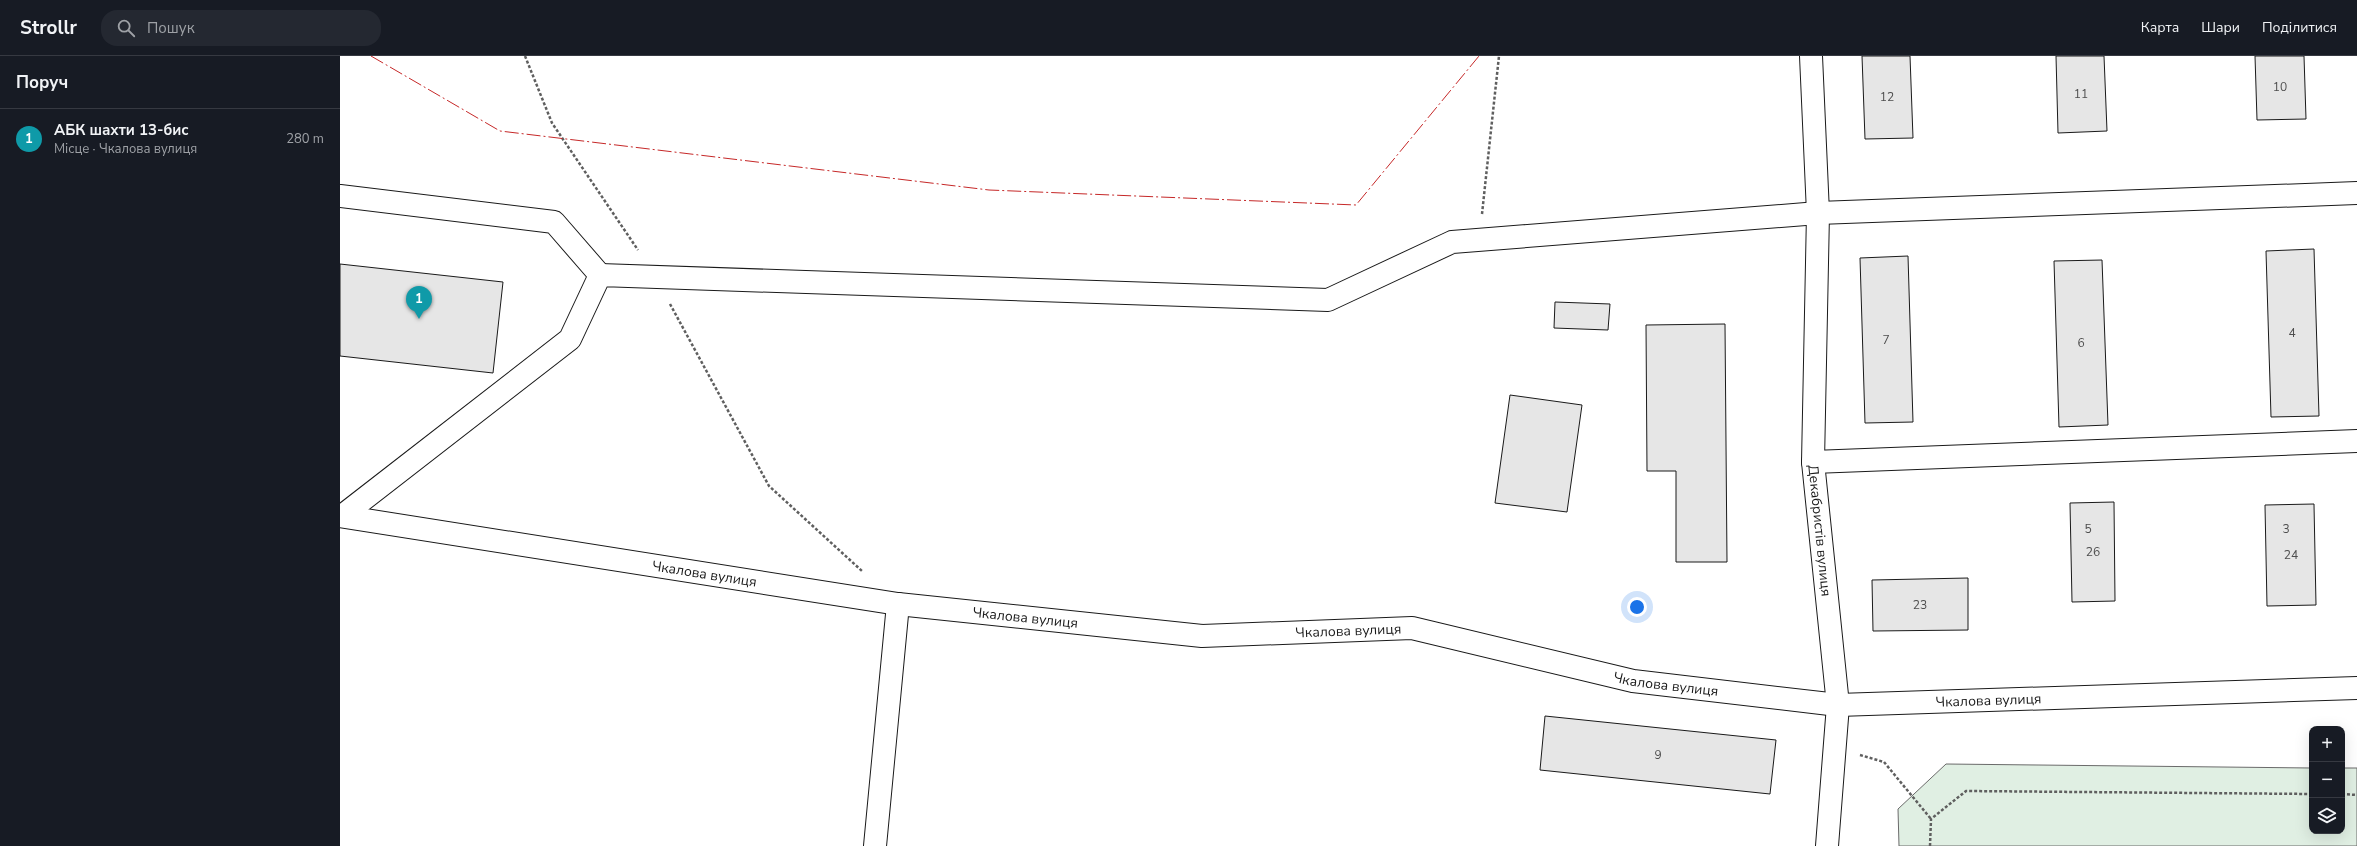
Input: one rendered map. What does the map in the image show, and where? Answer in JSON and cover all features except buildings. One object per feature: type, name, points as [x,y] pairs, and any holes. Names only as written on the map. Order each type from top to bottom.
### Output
[{"type":"street","name":"Декабристів вулиця","points":[[1811,56],[1818,213],[1813,462],[1838,705],[1827,846]]},
{"type":"street","points":[[340,196],[554,222],[600,276],[655,276],[1328,300],[1452,242],[1818,213],[2357,193]]},
{"type":"street","points":[[341,516],[570,340],[600,276]]},
{"type":"street","points":[[1813,462],[2357,442]]},
{"type":"street","name":"Чкалова вулиця","points":[[341,516],[898,604],[1202,636],[1412,628],[1633,681],[1838,705],[2357,688]]},
{"type":"street","points":[[875,846],[898,604]]},
{"type":"path","points":[[525,56],[552,123],[655,276],[769,486],[863,571]]},
{"type":"path","points":[[1479,240],[1499,56]]},
{"type":"path","points":[[1835,748],[1884,762],[1931,819],[1930,846]]},
{"type":"path","points":[[1931,819],[1966,791],[2309,794]]},
{"type":"path","points":[[2345,794],[2357,794]]},
{"type":"green space","points":[[1946,764],[2309,768],[2309,834],[2345,834],[2345,768],[2357,768],[2357,846],[1899,846],[1898,809]]},
{"type":"power","points":[[371,56],[500,131],[989,190],[1356,205],[1479,56]]},
{"type":"place","name":"АБК шахти 13-бис","points":[[419,319]]}]
